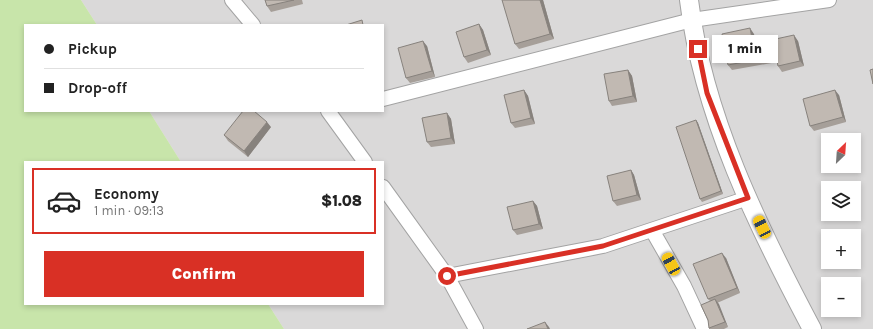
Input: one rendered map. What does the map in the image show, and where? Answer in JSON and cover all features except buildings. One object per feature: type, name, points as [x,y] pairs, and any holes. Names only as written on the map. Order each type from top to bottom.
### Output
[{"type":"street","points":[[232,0],[252,24]]},
{"type":"street","points":[[689,0],[707,93],[748,198],[812,329]]},
{"type":"street","points":[[384,99],[692,20],[829,0]]},
{"type":"street","points":[[331,112],[364,161]]},
{"type":"street","points":[[384,188],[447,276],[476,329]]},
{"type":"street","points":[[447,276],[603,246],[748,198]]},
{"type":"street","points":[[652,230],[684,286],[704,329]]},
{"type":"shaded area","points":[[81,0],[873,0],[873,329],[284,329],[269,305],[384,305],[384,161],[180,161],[150,112],[384,112],[384,24],[96,24]]},
{"type":"green space","points":[[0,0],[81,0],[96,24],[24,24],[24,112],[150,112],[180,161],[24,161],[24,305],[269,305],[284,329],[0,329]]},
{"type":"route","points":[[447,276],[603,246],[748,198],[707,93],[698,49]]}]
